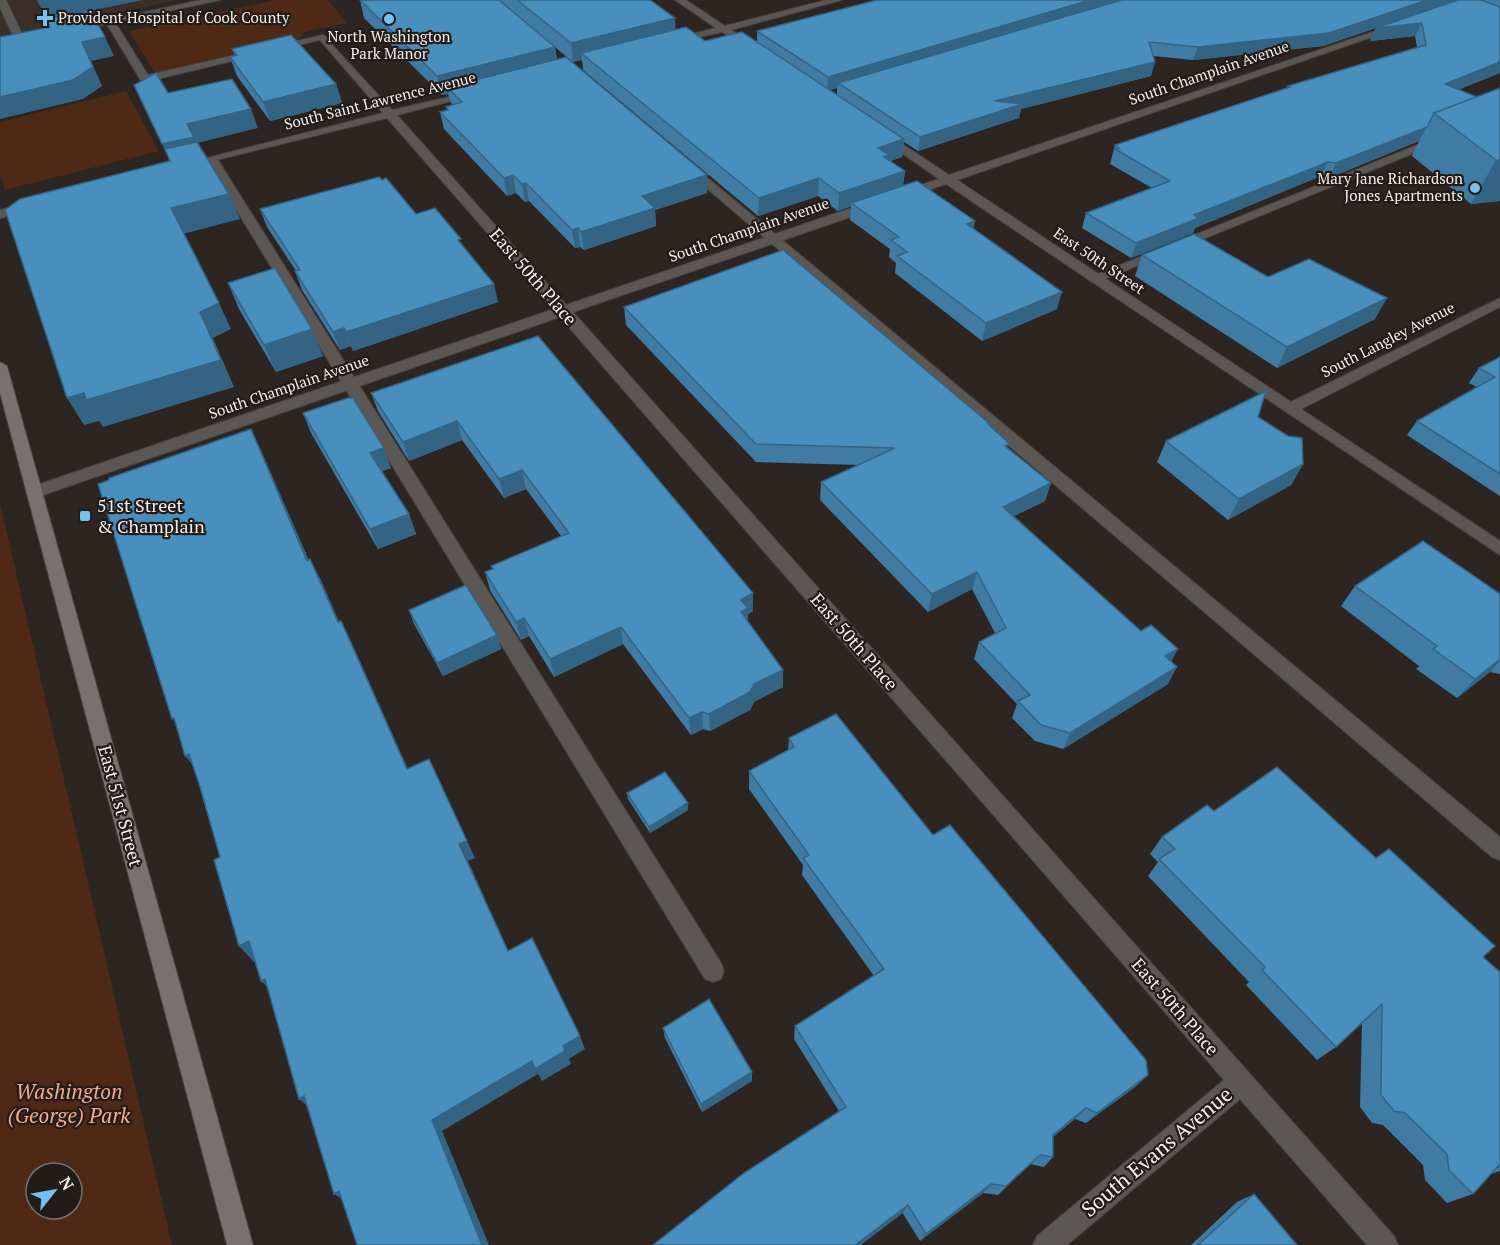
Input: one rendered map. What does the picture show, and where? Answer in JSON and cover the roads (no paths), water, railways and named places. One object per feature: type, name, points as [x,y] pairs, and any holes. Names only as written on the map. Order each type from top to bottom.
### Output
[{"type":"main road","name":"East 51st Street","points":[[0,366],[240,1245]]},
{"type":"street","points":[[1,0],[15,41],[31,38]]},
{"type":"street","points":[[65,31],[215,0]]},
{"type":"street","points":[[680,0],[758,52]]},
{"type":"street","points":[[667,43],[837,0]]},
{"type":"street","name":"East 50th Place","points":[[110,21],[145,79],[323,38],[1385,1245]]},
{"type":"street","name":"South Champlain Avenue","points":[[34,492],[1414,21]]},
{"type":"street","name":"South Saint Lawrence Avenue","points":[[168,171],[478,92]]},
{"type":"street","name":"East 50th Street","points":[[869,127],[1500,549]]},
{"type":"street","points":[[1095,278],[1446,136]]},
{"type":"street","points":[[673,154],[1500,850]]},
{"type":"street","points":[[212,159],[713,971]]},
{"type":"street","points":[[0,214],[46,202]]},
{"type":"street","name":"South Langley Avenue","points":[[1290,408],[1500,302]]},
{"type":"street","name":"South Evans Avenue","points":[[1046,1245],[1241,1082]]},
{"type":"place","name":"Provident Hospital of Cook County","points":[[45,18]]},
{"type":"place","name":"North Washington Park Manor","points":[[389,19]]},
{"type":"place","name":"Mary Jane Richardson Jones Apartments","points":[[1475,188]]},
{"type":"place","name":"51st Street & Champlain","points":[[85,516]]},
{"type":"park label","name":"Washington (George) Park","points":[[69,1104]]}]
